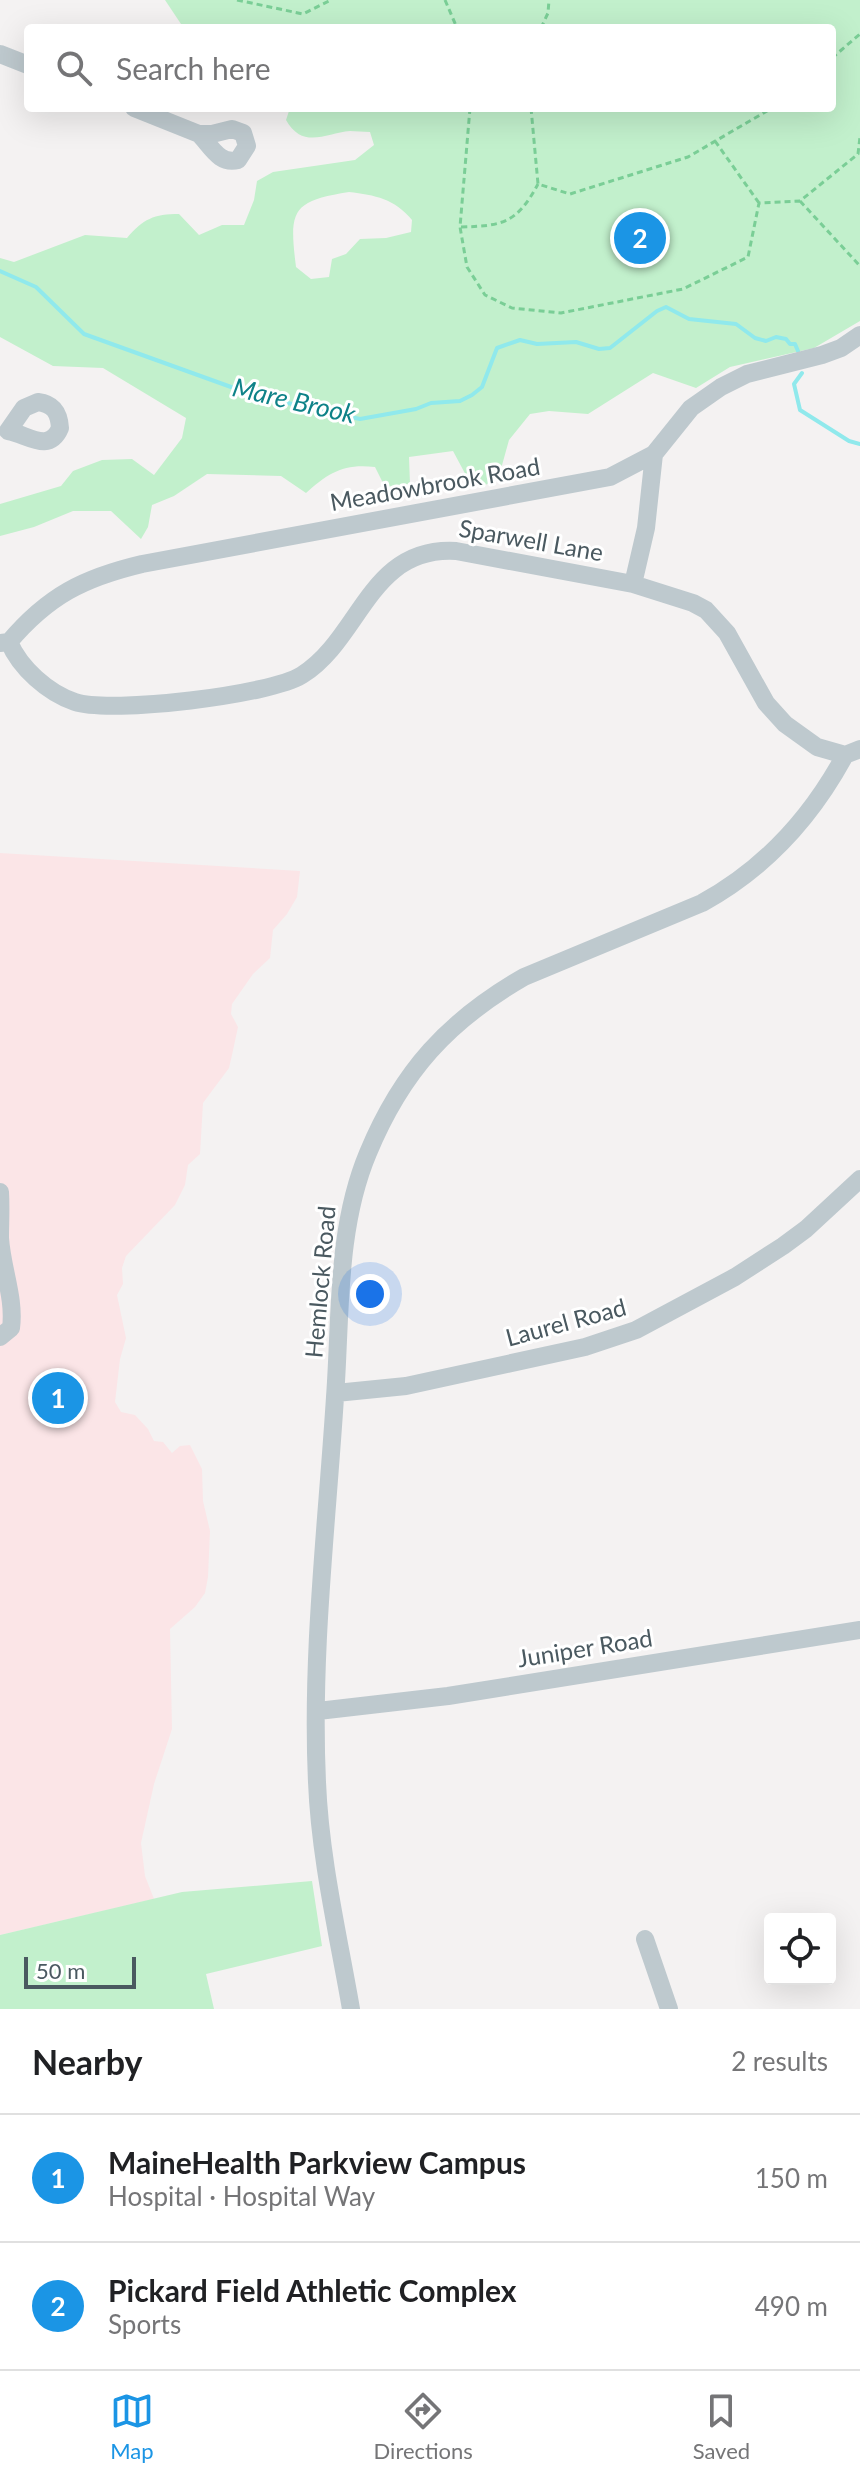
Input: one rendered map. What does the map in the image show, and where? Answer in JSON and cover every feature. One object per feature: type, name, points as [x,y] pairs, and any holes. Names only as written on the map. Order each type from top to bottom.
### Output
[{"type":"street","points":[[0,54],[24,63]]},
{"type":"street","points":[[144,112],[199,134]]},
{"type":"street","name":"Meadowbrook Road","points":[[4,643],[56,596],[106,573],[610,477],[654,454],[691,408],[721,387],[747,374],[841,348],[860,335]]},
{"type":"street","points":[[633,584],[646,528],[654,454]]},
{"type":"street","name":"Sparwell Lane","points":[[4,643],[27,669],[49,687],[72,701],[85,704],[110,706],[188,699],[277,686],[301,676],[323,659],[379,582],[402,563],[428,552],[456,551],[633,584],[679,597],[706,610],[727,633],[750,677],[775,714],[817,747],[852,752]]},
{"type":"street","name":"Hemlock Road","points":[[351,2009],[320,1822],[317,1784],[318,1654],[344,1251],[356,1184],[380,1125],[413,1069],[432,1045],[454,1025],[524,977],[702,903],[751,872],[774,852],[825,791],[852,752]]},
{"type":"street","name":"Laurel Road","points":[[336,1393],[406,1386],[585,1347],[636,1330],[723,1284],[783,1246],[860,1179]]},
{"type":"street","points":[[0,1192],[0,1238],[14,1308],[11,1328],[0,1337]]},
{"type":"street","name":"Juniper Road","points":[[318,1711],[448,1696],[860,1630]]},
{"type":"street","points":[[645,1939],[669,2009]]},
{"type":"path","points":[[237,0],[303,14],[331,0]]},
{"type":"path","points":[[445,0],[455,24]]},
{"type":"path","points":[[543,24],[549,0]]},
{"type":"path","points":[[836,55],[860,34]]},
{"type":"path","points":[[470,112],[460,227],[467,267],[485,295],[512,308],[561,313],[683,289],[748,257],[759,203],[715,140]]},
{"type":"path","points":[[460,227],[495,226],[525,208],[538,184],[531,112]]},
{"type":"path","points":[[538,184],[570,194],[688,157],[765,112]]},
{"type":"path","points":[[759,203],[800,201],[858,154],[860,137]]},
{"type":"path","points":[[800,201],[860,266]]},
{"type":"shaded area","points":[[0,853],[300,871],[297,897],[273,930],[270,958],[253,974],[232,1004],[231,1014],[238,1027],[229,1068],[203,1103],[200,1154],[188,1165],[185,1185],[175,1205],[126,1256],[122,1268],[123,1284],[117,1295],[126,1338],[115,1402],[121,1412],[135,1415],[154,1441],[163,1442],[172,1453],[180,1446],[190,1445],[202,1469],[203,1501],[210,1531],[205,1593],[195,1607],[170,1629],[172,1729],[154,1784],[141,1843],[145,1876],[154,1899],[0,1935]]},
{"type":"green space","points":[[165,0],[860,0],[860,321],[814,348],[730,367],[696,388],[653,373],[588,414],[549,411],[530,414],[509,440],[499,476],[484,486],[468,479],[453,451],[409,457],[410,484],[385,487],[375,467],[364,466],[337,471],[306,493],[281,476],[207,474],[174,496],[152,505],[148,527],[141,539],[111,511],[73,511],[34,527],[0,536],[0,504],[61,486],[73,471],[102,460],[132,459],[154,475],[182,438],[186,418],[103,368],[53,366],[0,337],[0,258],[14,262],[85,235],[127,238],[144,222],[163,215],[179,214],[199,235],[222,225],[244,225],[254,200],[257,181],[273,172],[355,160],[374,145],[370,132],[350,131],[307,137],[300,135],[286,120],[289,112],[836,112],[836,24],[181,24]],"holes":[[[349,192],[376,197],[399,207],[412,220],[411,232],[386,238],[360,239],[346,254],[332,259],[329,277],[311,279],[296,267],[294,221],[305,205]]]},
{"type":"green space","points":[[312,1881],[322,1946],[206,1974],[214,2009],[0,2009],[0,1935],[182,1892]]},
{"type":"waterway","name":"Mare Brook","points":[[0,271],[36,287],[84,334],[256,396],[360,419],[416,409],[431,403],[460,401],[472,395],[482,387],[497,348],[520,340],[537,344],[576,342],[599,349],[610,348],[666,307],[689,319],[736,324],[755,338],[766,341],[776,337],[786,339],[790,344],[795,344],[798,351]]},
{"type":"waterway","name":"Mare Brook","points":[[802,373],[794,384],[800,410],[849,441],[860,444]]},
{"type":"place","name":"Pickard Field Athletic Complex","points":[[640,238]]},
{"type":"place","name":"MaineHealth Parkview Campus","points":[[58,1398]]}]
